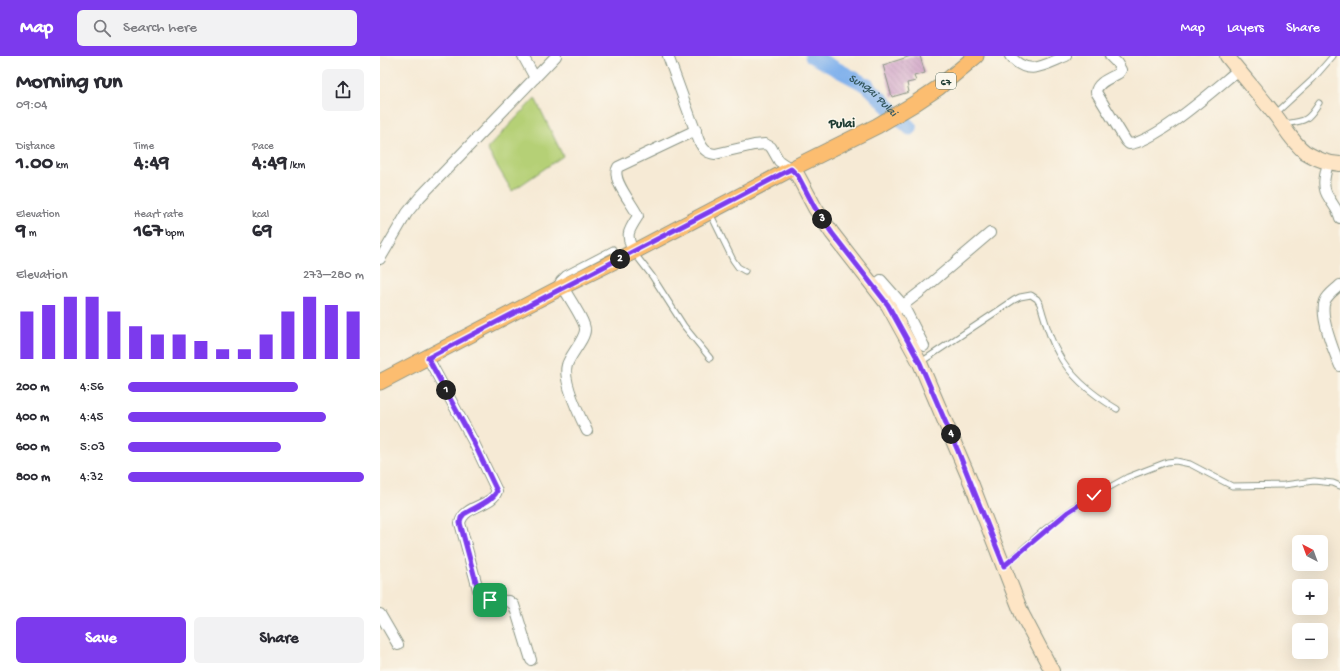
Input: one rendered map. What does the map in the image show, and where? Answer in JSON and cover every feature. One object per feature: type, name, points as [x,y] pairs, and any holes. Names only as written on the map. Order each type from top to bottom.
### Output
[{"type":"main road","name":"67","points":[[380,382],[876,126],[938,88],[976,56]]},
{"type":"street","points":[[523,56],[535,78]]},
{"type":"street","points":[[380,259],[407,214],[417,201],[556,56]]},
{"type":"street","points":[[668,56],[702,146],[707,152],[711,154],[731,151],[754,144],[765,144],[771,147],[779,161],[798,176],[815,208],[832,233],[888,305],[898,309],[950,432],[1022,614],[1052,671]]},
{"type":"street","points":[[1010,56],[1022,67],[1032,68],[1045,65],[1066,56]]},
{"type":"street","points":[[1110,56],[1117,63],[1120,70],[1119,73],[1099,85],[1096,88],[1096,92],[1129,144],[1137,144],[1162,129],[1194,106],[1238,70]]},
{"type":"street","points":[[1227,56],[1296,143],[1305,151],[1334,163],[1324,178],[1324,188],[1328,197],[1336,207],[1340,218]]},
{"type":"street","points":[[633,252],[628,238],[628,233],[638,216],[617,178],[616,170],[618,167],[696,130]]},
{"type":"street","points":[[898,309],[990,233]]},
{"type":"street","points":[[881,280],[898,309],[924,346]]},
{"type":"street","points":[[1340,285],[1327,298],[1323,307],[1329,335],[1340,366]]},
{"type":"street","points":[[560,288],[585,325],[585,333],[567,365],[566,373],[580,416],[588,431]]},
{"type":"street","points":[[428,358],[473,441],[497,491],[496,494],[490,499],[464,514],[460,523],[479,593],[484,600],[510,600],[514,605],[531,660]]},
{"type":"street","points":[[380,614],[398,645]]},
{"type":"lane","points":[[1278,119],[1333,56]]},
{"type":"lane","points":[[1278,119],[1303,122],[1308,118],[1319,103]]},
{"type":"lane","points":[[710,212],[732,260],[738,267],[745,271]]},
{"type":"lane","points":[[633,252],[652,276],[684,326],[710,358]]},
{"type":"lane","points":[[920,363],[1014,300],[1031,295],[1037,299],[1040,304],[1052,340],[1063,362],[1093,394],[1117,409]]},
{"type":"lane","points":[[1004,566],[1044,530],[1079,504],[1128,477],[1167,462],[1176,461],[1190,464],[1232,486],[1284,485],[1314,481],[1333,483],[1340,486]]},
{"type":"green space","points":[[535,98],[563,156],[512,191],[487,149]]},
{"type":"building","points":[[911,56],[920,56],[925,73],[914,76],[916,81],[907,83],[909,92],[892,97],[883,65]]},
{"type":"waterway","name":"Sungai Pulai","points":[[812,56],[868,86],[910,128]]},
{"type":"district","name":"Pulai","points":[[842,122]]},
{"type":"route","points":[[490,600],[482,599],[479,593],[460,523],[464,514],[493,497],[497,491],[473,441],[428,358],[791,169],[798,176],[815,208],[844,250],[888,305],[920,363],[958,451],[1004,566],[1044,530],[1079,504],[1094,495]]}]
